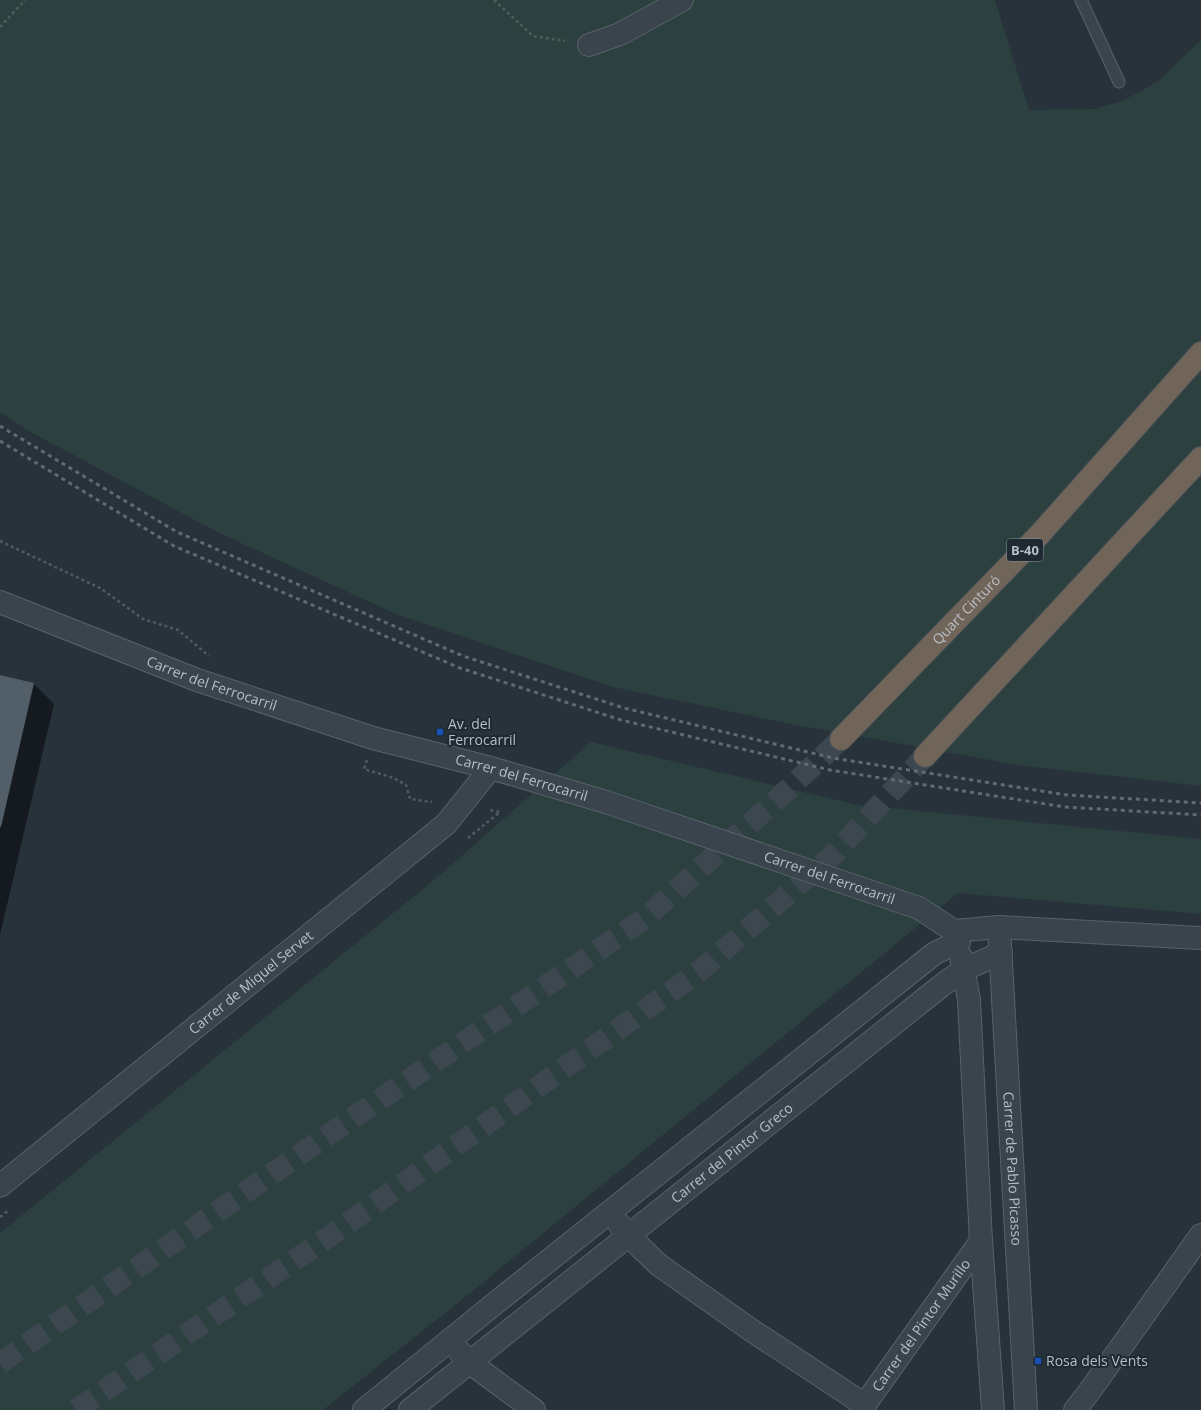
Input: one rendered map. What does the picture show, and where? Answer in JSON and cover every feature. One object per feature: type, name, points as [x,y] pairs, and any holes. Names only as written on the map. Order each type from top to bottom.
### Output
[{"type":"highway","name":"Quart Cinturó","points":[[841,739],[1040,534],[1201,353]]},
{"type":"highway","points":[[925,756],[1201,458]]},
{"type":"street","points":[[589,45],[620,34],[682,0]]},
{"type":"street","name":"Carrer del Ferrocarril","points":[[0,602],[197,680],[373,738],[491,768],[606,802],[919,908],[957,937]]},
{"type":"street","name":"Carrer de Miquel Servet","points":[[0,1186],[446,824],[491,768]]},
{"type":"street","points":[[364,1410],[449,1340],[934,953],[957,937],[1010,927],[1201,938]]},
{"type":"street","name":"Carrer de Pablo Picasso","points":[[1010,927],[1001,953],[1026,1410]]},
{"type":"street","points":[[957,937],[969,1000],[980,1241],[993,1410]]},
{"type":"street","name":"Carrer del Pintor Greco","points":[[410,1410],[941,986],[963,970],[1001,953]]},
{"type":"street","points":[[610,1212],[640,1247],[666,1269],[863,1407]]},
{"type":"street","points":[[1075,1410],[1201,1235]]},
{"type":"street","name":"Carrer del Pintor Murillo","points":[[863,1407],[980,1241]]},
{"type":"street","points":[[449,1340],[469,1362],[529,1409]]},
{"type":"lane","points":[[1081,0],[1119,82]]},
{"type":"path","points":[[0,27],[25,0]]},
{"type":"path","points":[[494,0],[533,36],[589,45]]},
{"type":"path","points":[[0,541],[100,588],[143,618],[178,630],[209,656],[202,654]]},
{"type":"path","points":[[373,738],[364,769],[394,778],[406,785],[410,799],[500,812],[463,842]]},
{"type":"path","points":[[0,1217],[12,1207]]},
{"type":"green space","points":[[0,0],[995,0],[1029,110],[1094,109],[1119,102],[1158,81],[1201,40],[1201,786],[1018,765],[791,724],[613,687],[396,614],[219,533],[27,430],[0,412]]},
{"type":"green space","points":[[591,742],[858,805],[1201,839],[1201,914],[958,893],[469,1294],[323,1410],[0,1410],[0,1233],[440,875]]},
{"type":"building","points":[[0,675],[34,683],[1,827],[0,827]]},
{"type":"tunnel","points":[[0,1363],[296,1157],[645,918],[784,793],[841,739]]},
{"type":"tunnel","points":[[76,1410],[330,1236],[701,970],[834,854],[925,756]]},
{"type":"railway","points":[[0,426],[177,532],[463,656],[624,708],[833,758],[1067,795],[1201,803]]},
{"type":"railway","points":[[0,441],[174,546],[460,668],[621,720],[830,770],[1065,807],[1201,815]]},
{"type":"place","name":"Av. del Ferrocarril","points":[[440,732]]},
{"type":"place","name":"Rosa dels Vents","points":[[1038,1361]]}]
